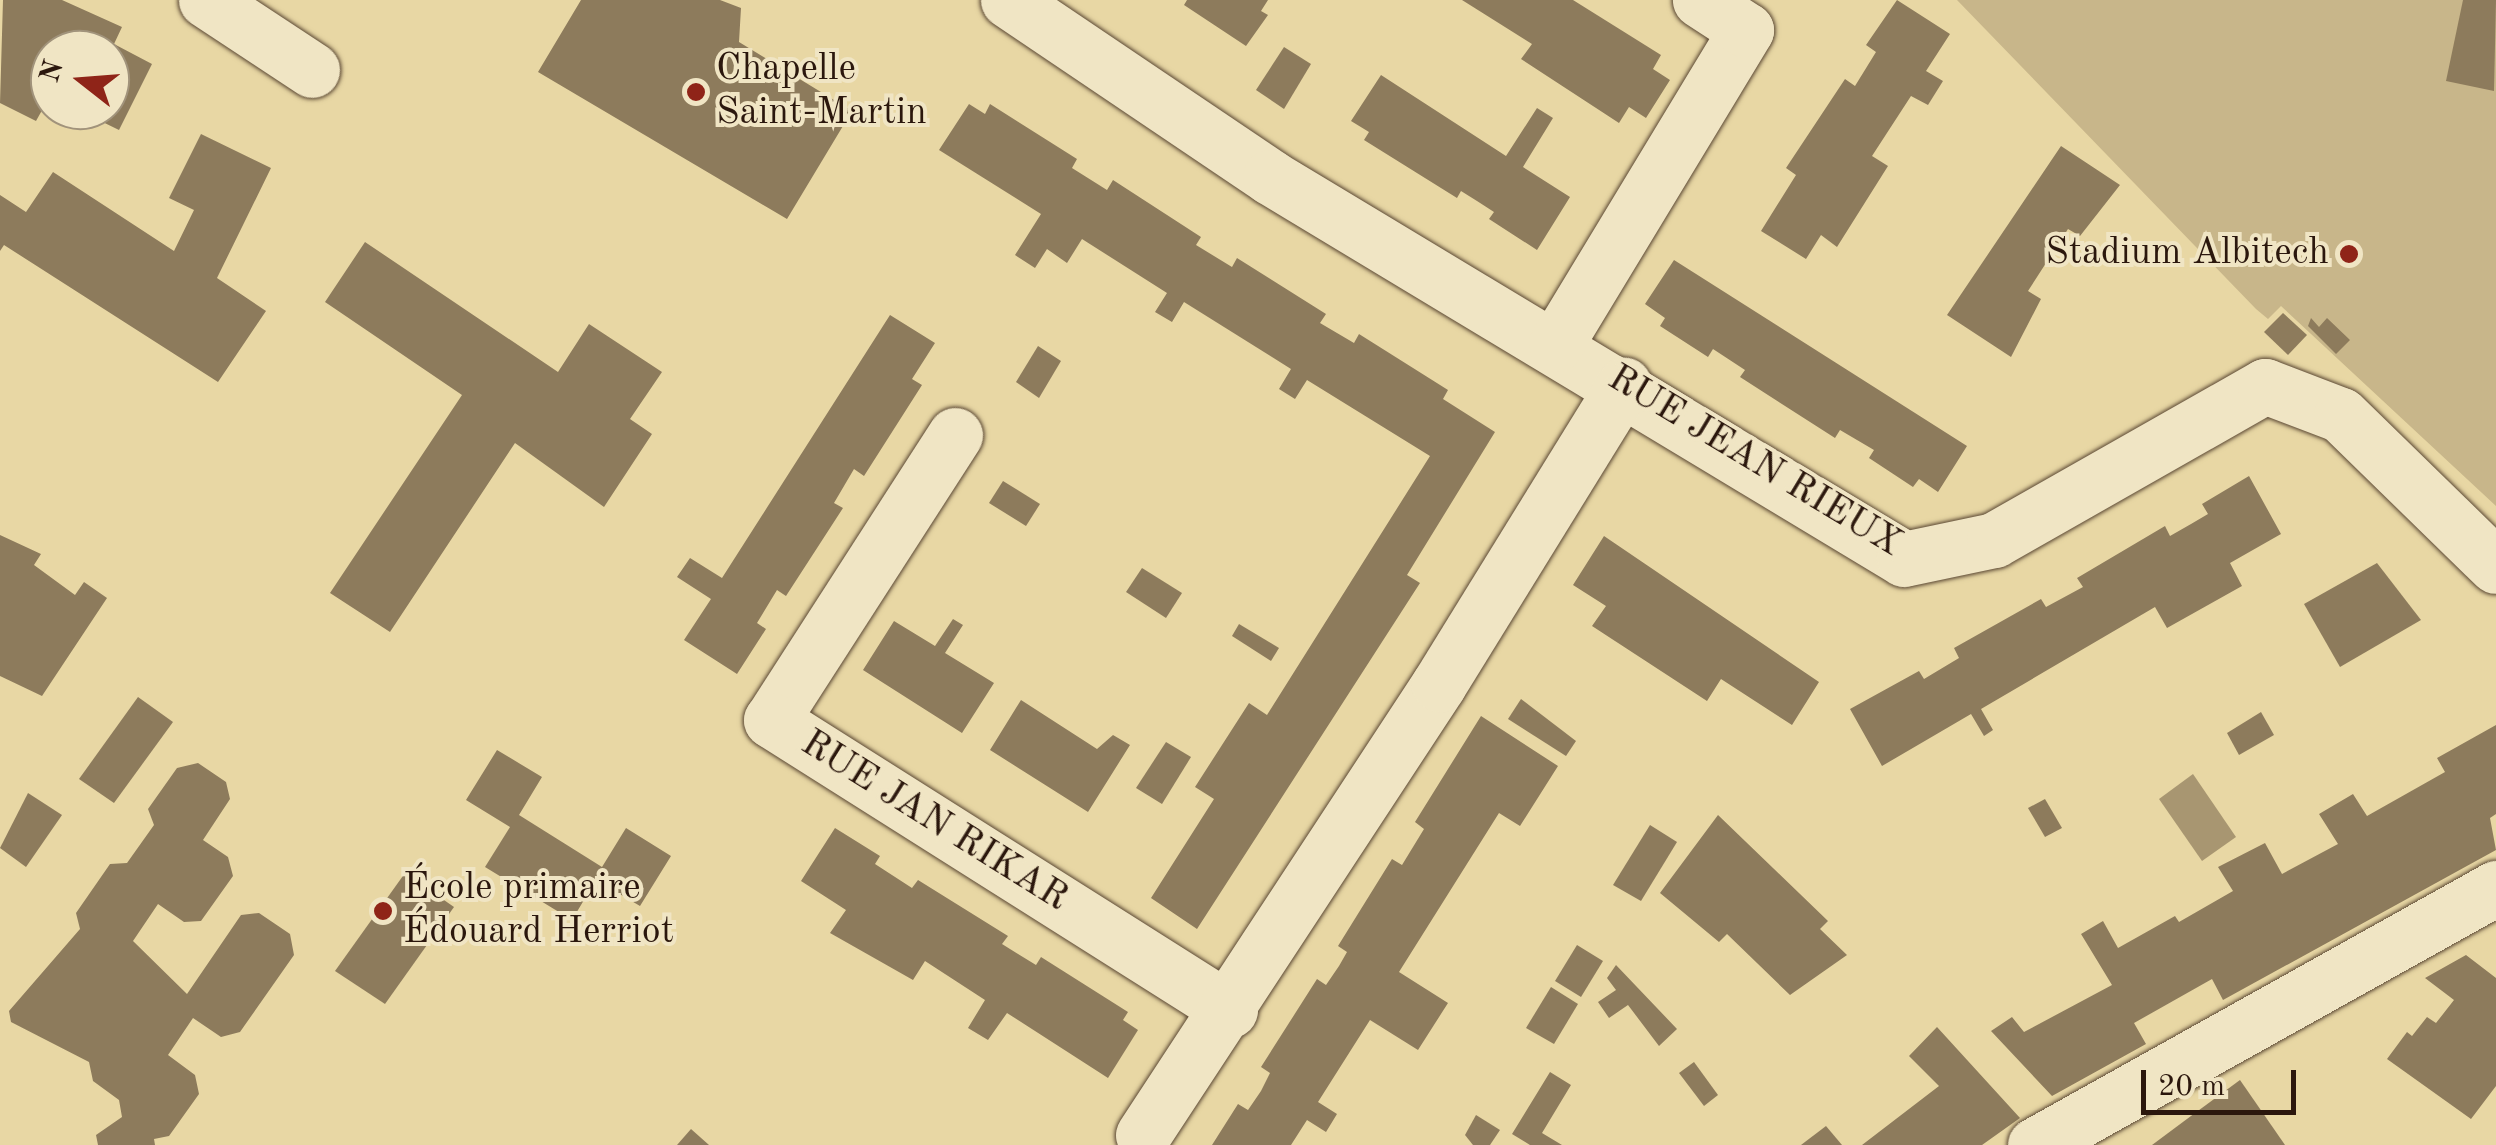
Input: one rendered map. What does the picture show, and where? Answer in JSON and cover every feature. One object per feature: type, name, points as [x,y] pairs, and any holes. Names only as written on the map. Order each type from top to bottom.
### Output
[{"type":"street","points":[[206,0],[312,70]]},
{"type":"street","name":"RUE JEAN RIEUX","points":[[1008,0],[1270,177],[1556,344],[1904,559],[1994,540],[2265,386],[2341,416],[2496,566]]},
{"type":"street","points":[[1556,344],[1746,30],[1700,0]]},
{"type":"street","points":[[1142,1136],[1230,1010],[1624,385]]},
{"type":"street","name":"RUE JAN RIKAR","points":[[954,435],[771,720],[1230,1010]]},
{"type":"street","points":[[2034,1145],[2496,888]]},
{"type":"shaded area","name":"Stadium Albitech","points":[[1957,0],[2496,0],[2496,506],[2281,306],[2268,319],[2256,309]]},
{"type":"shaded area","points":[[2193,774],[2236,837],[2202,861],[2159,799]]},
{"type":"building","points":[[3,0],[62,0],[122,27],[30,30],[30,118],[0,103]]},
{"type":"building","name":"Chapelle Saint-Martin","points":[[581,0],[720,0],[741,8],[739,42],[852,111],[787,219],[538,72]]},
{"type":"building","points":[[1187,0],[1268,0],[1261,11],[1268,15],[1246,46],[1184,5]]},
{"type":"building","points":[[1462,0],[1573,0],[1661,55],[1653,69],[1670,80],[1646,118],[1629,107],[1619,123],[1521,59],[1532,44]]},
{"type":"building","points":[[1897,0],[1950,34],[1926,71],[1943,81],[1928,105],[1911,96],[1872,156],[1888,166],[1837,247],[1821,235],[1806,259],[1761,231],[1796,175],[1786,168],[1845,79],[1855,86],[1876,52],[1866,45]]},
{"type":"building","points":[[2463,0],[2496,0],[2494,91],[2446,81]]},
{"type":"building","points":[[1284,47],[1311,64],[1284,109],[1256,90]]},
{"type":"building","points":[[130,52],[152,64],[130,108]]},
{"type":"building","points":[[1381,75],[1506,156],[1537,108],[1553,118],[1523,167],[1570,197],[1537,250],[1489,219],[1494,212],[1477,201],[1461,191],[1457,198],[1364,140],[1369,132],[1351,121]]},
{"type":"building","points":[[969,104],[985,114],[990,104],[1077,159],[1072,168],[1107,190],[1113,180],[1201,237],[1196,245],[1232,267],[1237,258],[1326,314],[1320,323],[1354,343],[1359,334],[1448,390],[1443,399],[1495,432],[1407,575],[1420,583],[1197,929],[1151,898],[1214,799],[1195,787],[1249,703],[1267,715],[1430,456],[1307,380],[1295,399],[1279,389],[1291,369],[1184,302],[1172,322],[1155,312],[1167,293],[1082,239],[1067,263],[1047,249],[1035,268],[1015,255],[1041,214],[939,150]]},
{"type":"building","points":[[201,134],[271,168],[217,278],[266,311],[218,382],[4,245],[0,251],[0,195],[26,212],[53,172],[174,251],[194,210],[169,198]]},
{"type":"building","points":[[2061,146],[2120,185],[2080,236],[2068,229],[2028,291],[2041,299],[2011,357],[1947,315]]},
{"type":"building","points":[[365,242],[558,372],[589,324],[662,372],[630,419],[652,434],[604,507],[515,443],[390,632],[330,593],[462,395],[325,302]]},
{"type":"building","points":[[1674,260],[1967,446],[1938,492],[1919,479],[1913,487],[1869,458],[1874,450],[1840,430],[1835,438],[1740,377],[1745,370],[1713,349],[1708,357],[1660,326],[1665,318],[1645,304]]},
{"type":"building","points":[[2283,313],[2307,335],[2288,355],[2264,332]]},
{"type":"building","points":[[890,315],[935,343],[912,379],[922,385],[864,476],[854,469],[834,503],[843,508],[786,596],[777,590],[757,623],[766,629],[737,674],[684,640],[711,599],[677,577],[690,558],[722,578]]},
{"type":"building","points":[[2311,318],[2319,327],[2327,318],[2350,340],[2336,354],[2308,326]]},
{"type":"building","points":[[1038,346],[1061,361],[1039,398],[1016,382]]},
{"type":"building","points":[[2249,476],[2281,534],[2230,563],[2242,586],[2167,628],[2155,607],[1981,709],[1993,730],[1984,736],[1971,714],[1882,766],[1850,709],[1919,671],[1924,679],[1959,658],[1954,648],[2041,599],[2046,607],[2083,587],[2077,578],[2165,526],[2170,536],[2191,524],[2208,514],[2202,504]]},
{"type":"building","points":[[1003,481],[1040,504],[1026,526],[989,503]]},
{"type":"building","points":[[0,535],[41,554],[34,565],[75,595],[84,582],[107,598],[42,696],[0,676]]},
{"type":"building","points":[[1604,536],[1819,682],[1792,725],[1721,679],[1707,701],[1592,626],[1606,606],[1573,585]]},
{"type":"building","points":[[2377,563],[2421,620],[2340,667],[2304,604]]},
{"type":"building","points":[[1142,568],[1182,593],[1166,618],[1126,592]]},
{"type":"building","points":[[953,619],[963,625],[945,653],[994,683],[962,733],[863,670],[894,621],[935,646]]},
{"type":"building","points":[[1239,624],[1279,648],[1271,661],[1232,636]]},
{"type":"building","points":[[138,697],[173,722],[114,803],[79,779]]},
{"type":"building","points":[[1521,699],[1576,741],[1566,756],[1508,719]]},
{"type":"building","points":[[1021,700],[1097,749],[1113,735],[1130,745],[1088,812],[990,750]]},
{"type":"building","points":[[2261,712],[2274,735],[2239,755],[2227,733]]},
{"type":"building","points":[[1481,716],[1558,766],[1520,826],[1499,813],[1399,972],[1448,1003],[1418,1050],[1370,1020],[1318,1102],[1337,1114],[1326,1132],[1307,1120],[1291,1145],[1212,1145],[1238,1104],[1248,1110],[1261,1091],[1270,1073],[1261,1067],[1317,979],[1326,985],[1339,966],[1347,952],[1338,946],[1392,859],[1402,865],[1424,829],[1415,822]]},
{"type":"building","points":[[2496,725],[2496,814],[2490,818],[2496,850],[2223,1000],[2212,979],[2134,1023],[2146,1044],[2052,1096],[1991,1031],[2012,1017],[2024,1032],[2112,985],[2081,934],[2103,921],[2118,948],[2175,916],[2179,922],[2233,891],[2218,867],[2265,843],[2282,874],[2338,844],[2319,814],[2353,794],[2367,816],[2445,772],[2437,758]]},
{"type":"building","points":[[1166,742],[1191,757],[1162,804],[1136,788]]},
{"type":"building","points":[[497,750],[542,777],[519,815],[602,867],[626,828],[671,856],[640,906],[596,880],[572,920],[485,867],[510,827],[466,800]]},
{"type":"building","points":[[198,763],[226,782],[230,799],[203,840],[228,857],[233,876],[201,921],[184,922],[158,904],[133,941],[187,994],[241,915],[259,913],[290,934],[294,955],[240,1032],[221,1037],[193,1018],[168,1055],[195,1075],[199,1094],[169,1136],[154,1139],[155,1145],[98,1145],[96,1135],[122,1117],[119,1100],[93,1081],[89,1062],[11,1022],[9,1011],[80,929],[76,913],[110,864],[127,863],[154,825],[148,809],[177,768]]},
{"type":"building","points":[[28,793],[62,815],[26,867],[0,848]]},
{"type":"building","points":[[2045,799],[2062,828],[2045,837],[2028,808]]},
{"type":"building","points":[[1718,815],[1828,921],[1820,929],[1847,955],[1790,995],[1727,934],[1719,942],[1660,893]]},
{"type":"building","points":[[1650,825],[1677,842],[1641,901],[1613,885]]},
{"type":"building","points":[[835,828],[880,856],[875,864],[912,888],[918,880],[1008,936],[1002,944],[1036,965],[1041,957],[1128,1012],[1123,1020],[1138,1030],[1108,1078],[1007,1013],[988,1040],[968,1028],[985,1000],[925,961],[913,980],[830,933],[846,910],[801,881]]},
{"type":"building","points":[[405,873],[454,907],[385,1004],[335,971]]},
{"type":"building","points":[[1577,945],[1603,961],[1581,997],[1555,981]]},
{"type":"building","points":[[2466,955],[2496,978],[2496,1086],[2471,1119],[2387,1059],[2407,1032],[2412,1036],[2427,1017],[2436,1023],[2454,1000],[2425,978]]},
{"type":"building","points":[[1616,965],[1677,1029],[1659,1046],[1628,1005],[1609,1018],[1598,1002],[1616,990],[1607,978]]},
{"type":"building","points":[[1551,987],[1578,1004],[1554,1044],[1526,1028]]},
{"type":"building","points":[[1937,1027],[2020,1118],[1982,1145],[1862,1145],[1939,1086],[1909,1056]]},
{"type":"building","points":[[1694,1062],[1718,1095],[1704,1106],[1679,1073]]},
{"type":"building","points":[[1550,1072],[1571,1085],[1542,1133],[1562,1145],[1530,1145],[1512,1134]]},
{"type":"building","points":[[2240,1080],[2285,1145],[2152,1145],[2191,1116]]},
{"type":"building","points":[[1476,1115],[1500,1130],[1490,1145],[1473,1145],[1465,1135]]},
{"type":"building","points":[[1826,1126],[1842,1145],[1801,1145]]},
{"type":"building","points":[[691,1129],[709,1145],[677,1145]]},
{"type":"place","name":"Chapelle Saint-Martin","points":[[696,92]]},
{"type":"place","name":"Stadium Albitech","points":[[2349,254]]},
{"type":"place","name":"École primaire Édouard Herriot","points":[[383,911]]}]
